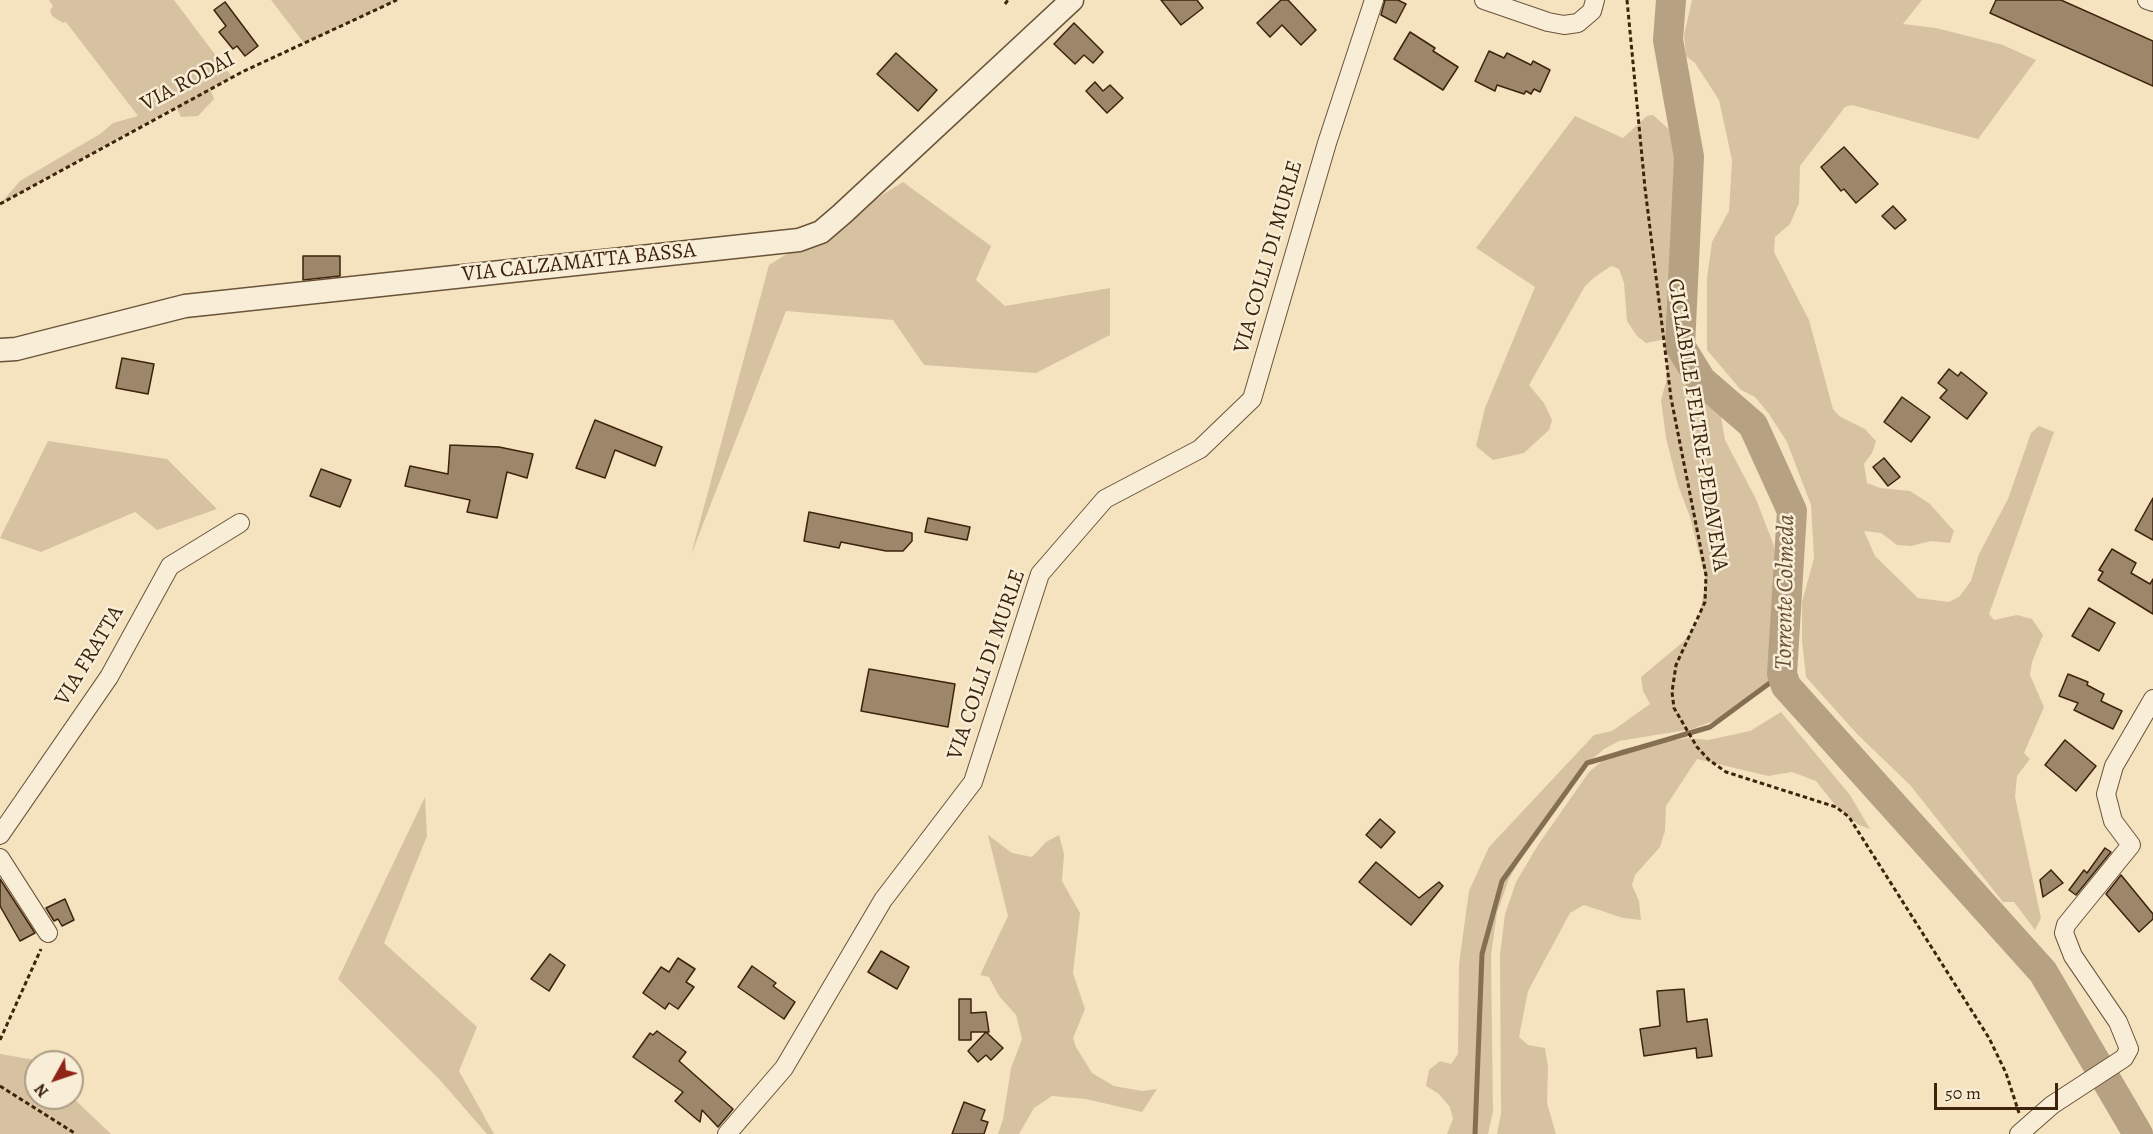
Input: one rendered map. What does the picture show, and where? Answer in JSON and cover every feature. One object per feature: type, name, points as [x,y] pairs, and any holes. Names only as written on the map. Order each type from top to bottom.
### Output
[{"type":"street","name":"VIA CALZAMATTA BASSA","points":[[0,350],[16,349],[195,305],[799,240],[821,232],[842,214],[1072,0]]},
{"type":"street","name":"VIA COLLI DI MURLE","points":[[727,1134],[784,1068],[883,900],[974,782],[1040,574],[1105,499],[1200,449],[1252,399],[1327,143],[1374,0]]},
{"type":"street","points":[[1484,0],[1548,22],[1564,25],[1578,23],[1592,11],[1595,0]]},
{"type":"street","points":[[2147,0],[2153,2]]},
{"type":"street","name":"VIA FRATTA","points":[[0,835],[109,677],[170,566],[240,523]]},
{"type":"street","points":[[2021,1131],[2052,1105],[2124,1058],[2129,1050],[2118,1022],[2073,956],[2064,933],[2066,925],[2131,845],[2113,821],[2106,794],[2114,766],[2153,699]]},
{"type":"street","points":[[0,858],[48,933]]},
{"type":"path","name":"VIA RODAI","points":[[0,204],[242,72],[397,0]]},
{"type":"path","name":"CICLABILE FELTRE-PEDAVENA","points":[[1627,0],[1645,188],[1671,398],[1706,575],[1705,602],[1676,664],[1672,692],[1674,708],[1697,747],[1709,760],[1726,772],[1836,807],[1849,817],[1989,1038],[2006,1073],[2021,1131]]},
{"type":"path","points":[[0,1040],[48,933]]},
{"type":"path","points":[[0,1086],[76,1134]]},
{"type":"shaded area","points":[[49,0],[174,0],[232,77],[210,89],[214,99],[198,116],[181,117],[176,107],[0,204],[20,181],[100,134],[113,123],[138,116],[66,22],[63,23],[52,16],[50,10],[53,6]]},
{"type":"shaded area","points":[[271,0],[397,0],[304,43]]},
{"type":"shaded area","points":[[1692,0],[1922,0],[1903,24],[1936,28],[2003,45],[2036,60],[1978,139],[1852,105],[1845,107],[1800,166],[1799,203],[1790,224],[1775,237],[1774,252],[1809,320],[1833,409],[1839,416],[1865,429],[1876,441],[1872,453],[1864,464],[1867,483],[1880,488],[1910,491],[1930,504],[1954,531],[1950,543],[1931,541],[1911,546],[1897,545],[1881,533],[1864,531],[1875,556],[1918,598],[1949,602],[1959,597],[1971,581],[1979,554],[2008,499],[2031,433],[2039,426],[2054,432],[1989,614],[1994,620],[2017,615],[2032,619],[2043,635],[2032,662],[2030,675],[2044,707],[2024,753],[2030,759],[2017,776],[2015,797],[2041,918],[2035,930],[2014,902],[2003,902],[1910,785],[1857,734],[1806,677],[1802,641],[1802,602],[1814,558],[1811,505],[1787,442],[1769,414],[1755,397],[1741,390],[1707,350],[1707,278],[1712,242],[1729,211],[1732,160],[1719,100],[1695,63],[1686,56],[1684,35]]},
{"type":"shaded area","points":[[1653,115],[1682,141],[1692,134],[1691,189],[1686,239],[1696,293],[1694,322],[1681,336],[1646,343],[1637,336],[1627,321],[1624,283],[1619,269],[1611,266],[1585,286],[1529,385],[1544,403],[1552,420],[1549,430],[1524,453],[1493,460],[1476,446],[1485,408],[1535,287],[1476,248],[1575,116],[1623,138],[1647,116]]},
{"type":"shaded area","points":[[903,182],[991,246],[976,280],[1005,306],[1110,288],[1110,335],[1036,373],[924,365],[893,320],[786,311],[691,555],[769,265]]},
{"type":"shaded area","points":[[1686,345],[1692,360],[1721,390],[1721,417],[1725,440],[1756,499],[1774,546],[1781,600],[1791,609],[1787,670],[1758,694],[1719,719],[1692,729],[1619,741],[1604,749],[1583,767],[1531,840],[1509,879],[1497,913],[1491,955],[1493,1112],[1488,1134],[1447,1134],[1453,1119],[1450,1107],[1439,1094],[1426,1086],[1429,1070],[1440,1061],[1451,1064],[1458,1054],[1459,964],[1469,891],[1489,847],[1594,735],[1612,731],[1650,704],[1643,691],[1641,677],[1683,642],[1698,622],[1706,581],[1690,517],[1678,485],[1666,438],[1661,400],[1666,382],[1668,353]]},
{"type":"shaded area","points":[[48,441],[167,459],[217,509],[157,530],[135,512],[41,552],[0,538]]},
{"type":"shaded area","points":[[1781,712],[1850,795],[1870,829],[1859,825],[1836,806],[1816,781],[1792,772],[1768,776],[1697,759],[1666,806],[1665,831],[1660,847],[1635,875],[1632,885],[1639,901],[1641,920],[1623,918],[1584,905],[1570,913],[1528,991],[1519,1037],[1528,1045],[1545,1048],[1548,1067],[1547,1103],[1556,1134],[1497,1134],[1501,1113],[1500,955],[1505,914],[1516,882],[1538,845],[1589,772],[1608,756],[1622,749],[1687,738],[1708,740],[1750,731]]},
{"type":"shaded area","points":[[425,797],[427,836],[384,943],[477,1027],[459,1071],[494,1134],[487,1134],[439,1079],[338,979]]},
{"type":"shaded area","points":[[988,835],[1012,853],[1032,857],[1046,842],[1059,835],[1064,854],[1062,881],[1080,913],[1073,973],[1085,1009],[1073,1038],[1092,1073],[1114,1086],[1142,1091],[1157,1089],[1142,1112],[1086,1099],[1052,1096],[1034,1108],[1019,1134],[998,1134],[1003,1119],[1011,1068],[1022,1039],[1016,1015],[999,996],[989,977],[980,975],[1008,916]]},
{"type":"shaded area","points":[[0,1054],[24,1058],[24,1110],[84,1108],[111,1134],[0,1134]]},
{"type":"building","points":[[1161,0],[1197,0],[1203,8],[1181,25]]},
{"type":"building","points":[[1281,0],[1288,0],[1316,30],[1301,45],[1282,25],[1270,37],[1257,23]]},
{"type":"building","points":[[1385,0],[1398,0],[1406,4],[1396,23],[1381,15]]},
{"type":"building","points":[[1996,0],[2061,0],[2153,41],[2153,86],[1990,13]]},
{"type":"building","points":[[225,2],[258,46],[245,56],[237,46],[233,49],[219,32],[226,26],[214,10]]},
{"type":"building","points":[[1074,23],[1103,52],[1093,63],[1084,55],[1075,64],[1054,44]]},
{"type":"building","points":[[1410,32],[1435,48],[1433,51],[1458,67],[1443,90],[1394,59]]},
{"type":"building","points":[[1489,51],[1504,58],[1507,53],[1531,65],[1533,61],[1550,70],[1540,92],[1534,89],[1531,94],[1526,91],[1524,94],[1497,85],[1495,91],[1475,81]]},
{"type":"building","points":[[896,53],[937,90],[918,111],[877,74]]},
{"type":"building","points":[[1095,82],[1103,91],[1110,85],[1123,98],[1107,113],[1086,91]]},
{"type":"building","points":[[1844,147],[1878,184],[1856,203],[1844,189],[1841,191],[1821,167]]},
{"type":"building","points":[[1893,206],[1906,220],[1895,229],[1882,216]]},
{"type":"building","points":[[303,256],[340,256],[340,276],[303,280]]},
{"type":"building","points":[[122,358],[154,364],[148,394],[116,388]]},
{"type":"building","points":[[1949,369],[1958,376],[1961,372],[1987,393],[1967,419],[1940,398],[1947,390],[1938,383]]},
{"type":"building","points":[[1902,397],[1930,417],[1911,442],[1884,422]]},
{"type":"building","points":[[595,420],[662,447],[655,466],[615,450],[605,478],[576,468]]},
{"type":"building","points":[[450,445],[499,447],[533,454],[527,478],[507,472],[497,518],[467,512],[470,500],[405,486],[410,466],[448,474]]},
{"type":"building","points":[[1884,458],[1900,477],[1888,486],[1873,467]]},
{"type":"building","points":[[321,469],[351,480],[340,507],[310,496]]},
{"type":"building","points":[[2153,498],[2153,540],[2135,530]]},
{"type":"building","points":[[809,512],[912,533],[912,541],[903,551],[886,551],[841,542],[839,548],[804,541]]},
{"type":"building","points":[[928,518],[970,527],[967,540],[925,532]]},
{"type":"building","points":[[2112,549],[2136,563],[2131,573],[2150,584],[2153,579],[2153,614],[2098,580],[2103,572],[2099,570]]},
{"type":"building","points":[[2089,608],[2115,623],[2099,651],[2072,636]]},
{"type":"building","points":[[869,669],[955,684],[948,727],[861,711]]},
{"type":"building","points":[[2068,674],[2088,682],[2087,685],[2104,694],[2101,701],[2122,711],[2113,729],[2074,710],[2078,703],[2059,696]]},
{"type":"building","points":[[2065,740],[2096,766],[2076,791],[2045,765]]},
{"type":"building","points":[[1380,819],[1395,832],[1381,848],[1366,835]]},
{"type":"building","points":[[2105,848],[2111,852],[2076,895],[2069,890],[2084,870],[2087,873]]},
{"type":"building","points":[[1376,862],[1419,898],[1439,882],[1443,886],[1411,925],[1359,882]]},
{"type":"building","points":[[2051,870],[2063,883],[2043,897],[2040,880]]},
{"type":"building","points":[[2121,875],[2153,914],[2153,919],[2139,932],[2106,894]]},
{"type":"building","points":[[0,879],[35,933],[20,941],[0,906]]},
{"type":"building","points":[[65,899],[74,920],[62,926],[58,919],[54,921],[46,908]]},
{"type":"building","points":[[881,951],[909,967],[897,989],[868,972]]},
{"type":"building","points":[[550,954],[565,965],[549,991],[531,979]]},
{"type":"building","points":[[678,958],[695,969],[686,982],[694,987],[678,1009],[669,1003],[665,1009],[643,993],[661,967],[669,972]]},
{"type":"building","points":[[752,966],[776,983],[773,986],[795,1002],[784,1019],[738,987]]},
{"type":"building","points":[[1684,989],[1687,1022],[1707,1019],[1712,1056],[1697,1058],[1696,1048],[1644,1056],[1640,1029],[1660,1026],[1657,991]]},
{"type":"building","points":[[959,999],[971,999],[971,1013],[986,1012],[989,1032],[971,1032],[971,1040],[959,1040]]},
{"type":"building","points":[[657,1031],[686,1052],[679,1061],[733,1109],[718,1127],[702,1110],[700,1122],[675,1101],[683,1092],[633,1057],[650,1033],[653,1035]]},
{"type":"building","points":[[986,1032],[1003,1048],[991,1060],[986,1055],[978,1062],[968,1051]]},
{"type":"building","points":[[964,1102],[985,1110],[981,1120],[988,1122],[984,1134],[952,1134]]},
{"type":"waterway","name":"Torrente Colmeda","points":[[1671,0],[1668,40],[1689,157],[1680,346],[1701,380],[1753,425],[1792,511],[1782,674],[1786,686],[2043,972],[2138,1134]]},
{"type":"waterway","points":[[1475,1134],[1482,954],[1502,881],[1587,763],[1710,727],[1782,674]]}]
